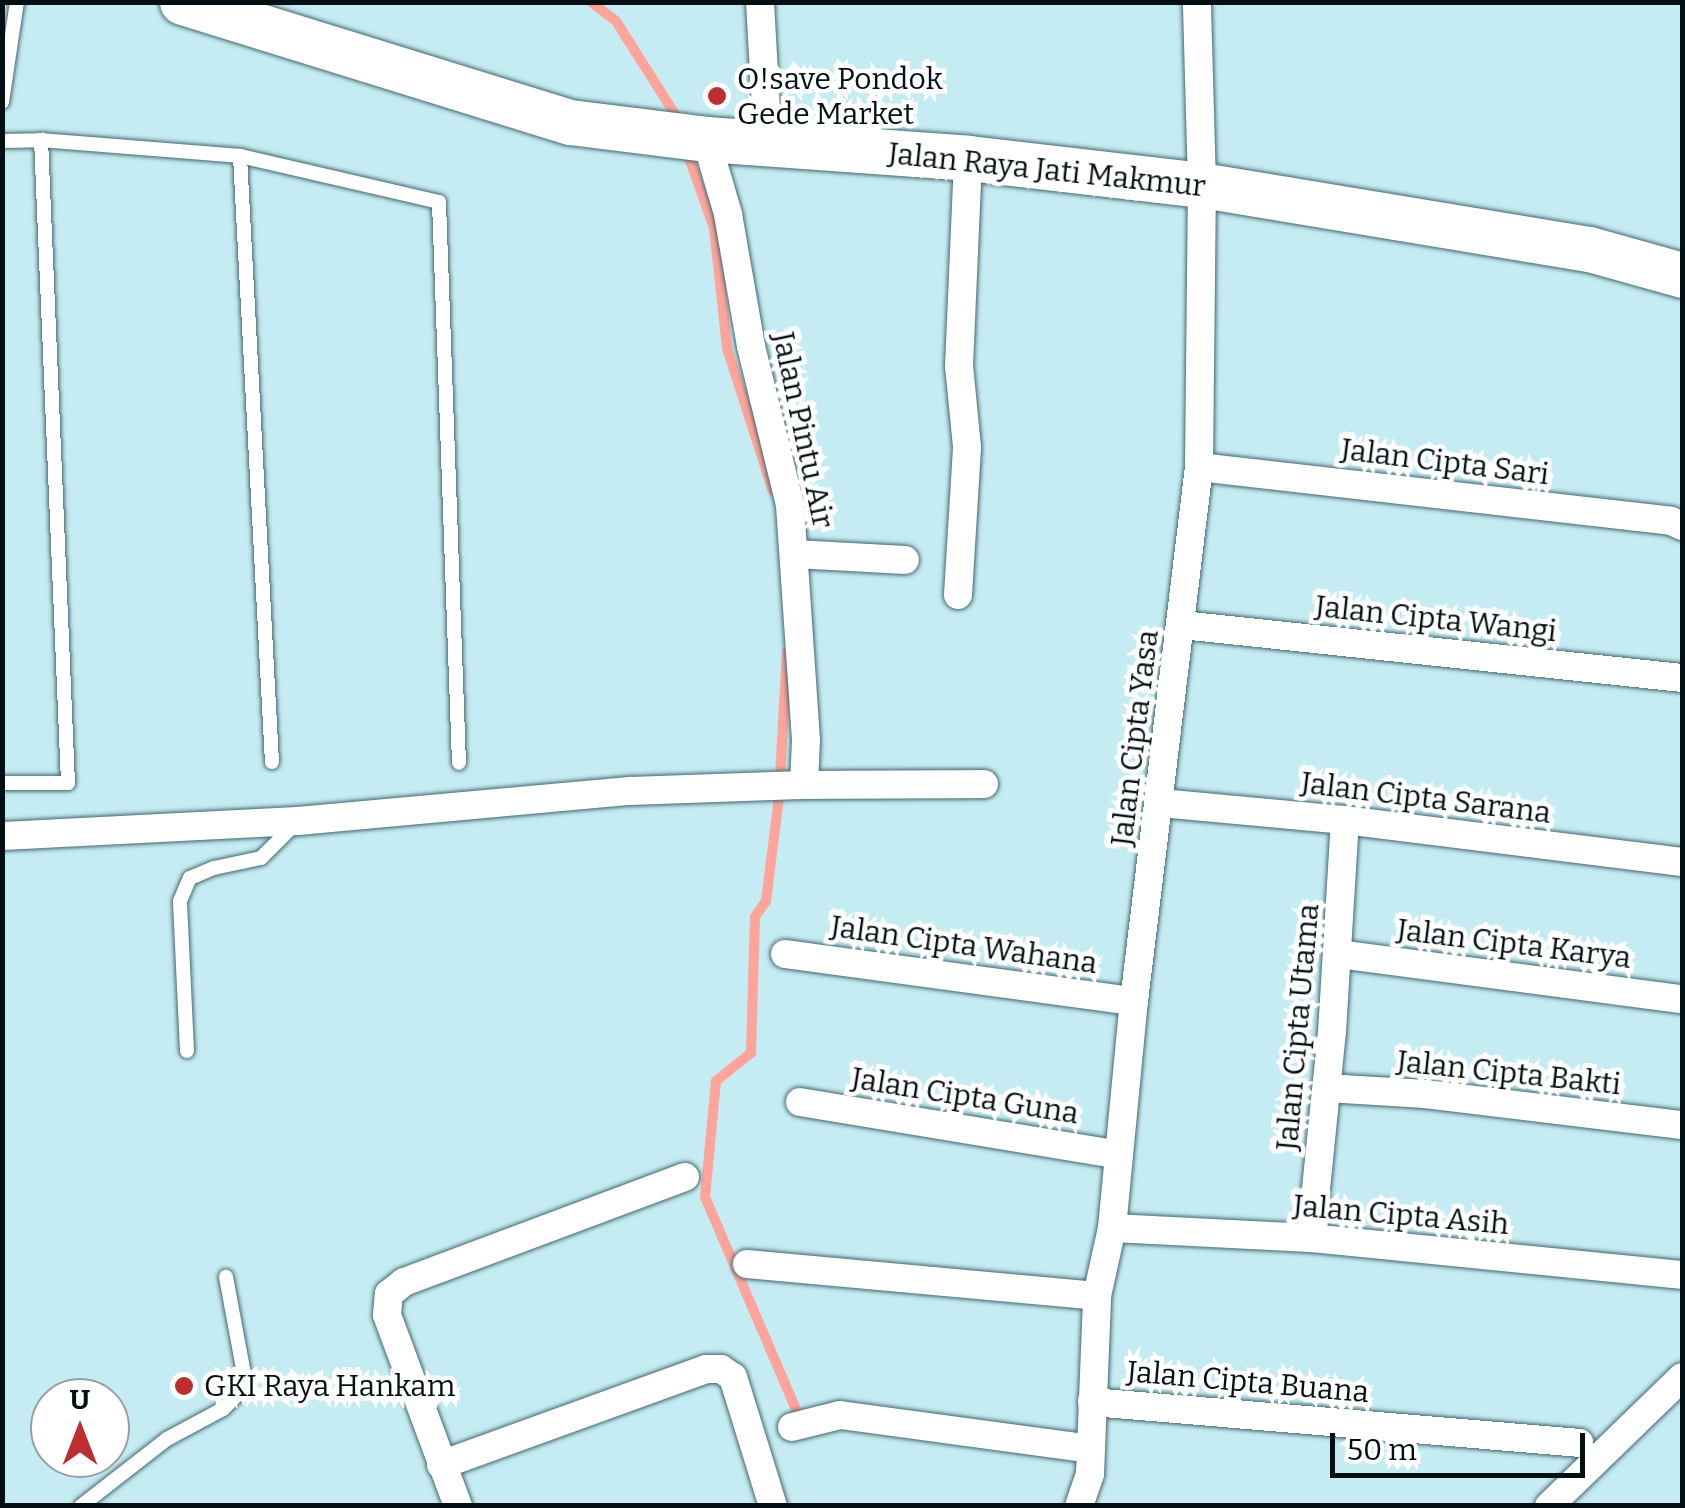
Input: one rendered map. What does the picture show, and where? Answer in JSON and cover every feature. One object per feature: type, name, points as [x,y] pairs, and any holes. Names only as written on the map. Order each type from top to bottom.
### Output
[{"type":"main road","name":"Jalan Raya Jati Makmur","points":[[182,2],[570,122],[706,139],[968,158],[1202,184],[1589,249],[1682,274]]},
{"type":"street","points":[[760,2],[768,145]]},
{"type":"street","name":"Jalan Cipta Yasa","points":[[1079,1506],[1090,1474],[1097,1296],[1112,1228],[1134,1001],[1162,802],[1200,467],[1202,184],[1197,2]]},
{"type":"street","name":"Jalan Pintu Air","points":[[706,139],[728,214],[751,346],[790,504],[806,740],[788,786]]},
{"type":"street","points":[[958,595],[967,447],[959,366],[968,158]]},
{"type":"street","name":"Jalan Cipta Sari","points":[[1200,467],[1672,521],[1682,526]]},
{"type":"street","points":[[795,554],[905,560]]},
{"type":"street","name":"Jalan Cipta Wangi","points":[[1182,625],[1682,678]]},
{"type":"street","points":[[2,836],[298,821],[630,790],[984,784]]},
{"type":"street","name":"Jalan Cipta Sarana","points":[[1162,802],[1345,820],[1682,862]]},
{"type":"street","name":"Jalan Cipta Utama","points":[[1311,1238],[1328,1088],[1345,820]]},
{"type":"street","name":"Jalan Cipta Wahana","points":[[785,954],[1134,1001]]},
{"type":"street","name":"Jalan Cipta Karya","points":[[1338,954],[1682,998]]},
{"type":"street","name":"Jalan Cipta Bakti","points":[[1328,1088],[1425,1094],[1682,1125]]},
{"type":"street","name":"Jalan Cipta Guna","points":[[800,1102],[1120,1155]]},
{"type":"street","points":[[458,1506],[387,1315],[386,1305],[394,1287],[685,1178]]},
{"type":"street","name":"Jalan Cipta Asih","points":[[1112,1228],[1311,1238],[1682,1276]]},
{"type":"street","points":[[747,1264],[1097,1296]]},
{"type":"street","points":[[441,1465],[706,1369],[721,1369],[734,1378],[773,1506]]},
{"type":"street","points":[[1550,1506],[1682,1377]]},
{"type":"street","name":"Jalan Cipta Buana","points":[[1092,1402],[1578,1443]]},
{"type":"street","points":[[792,1427],[840,1415],[1090,1449]]},
{"type":"lane","points":[[2,102],[17,2]]},
{"type":"lane","points":[[2,783],[68,783],[42,140]]},
{"type":"lane","points":[[2,141],[42,140],[240,156],[439,202],[459,763]]},
{"type":"lane","points":[[240,156],[272,762]]},
{"type":"lane","points":[[187,1050],[180,901],[190,878],[214,868],[261,858],[298,821]]},
{"type":"lane","points":[[81,1506],[167,1438],[224,1409],[240,1392],[244,1374],[226,1277]]},
{"type":"waterway","points":[[591,2],[616,21],[676,116]]},
{"type":"waterway","points":[[688,155],[714,228],[727,348],[773,491]]},
{"type":"waterway","points":[[787,652],[779,797],[766,901],[755,917],[751,1053],[716,1081],[705,1197],[798,1414]]},
{"type":"place","name":"O!save Pondok Gede Market","points":[[717,96]]},
{"type":"place","name":"GKI Raya Hankam","points":[[184,1386]]}]
